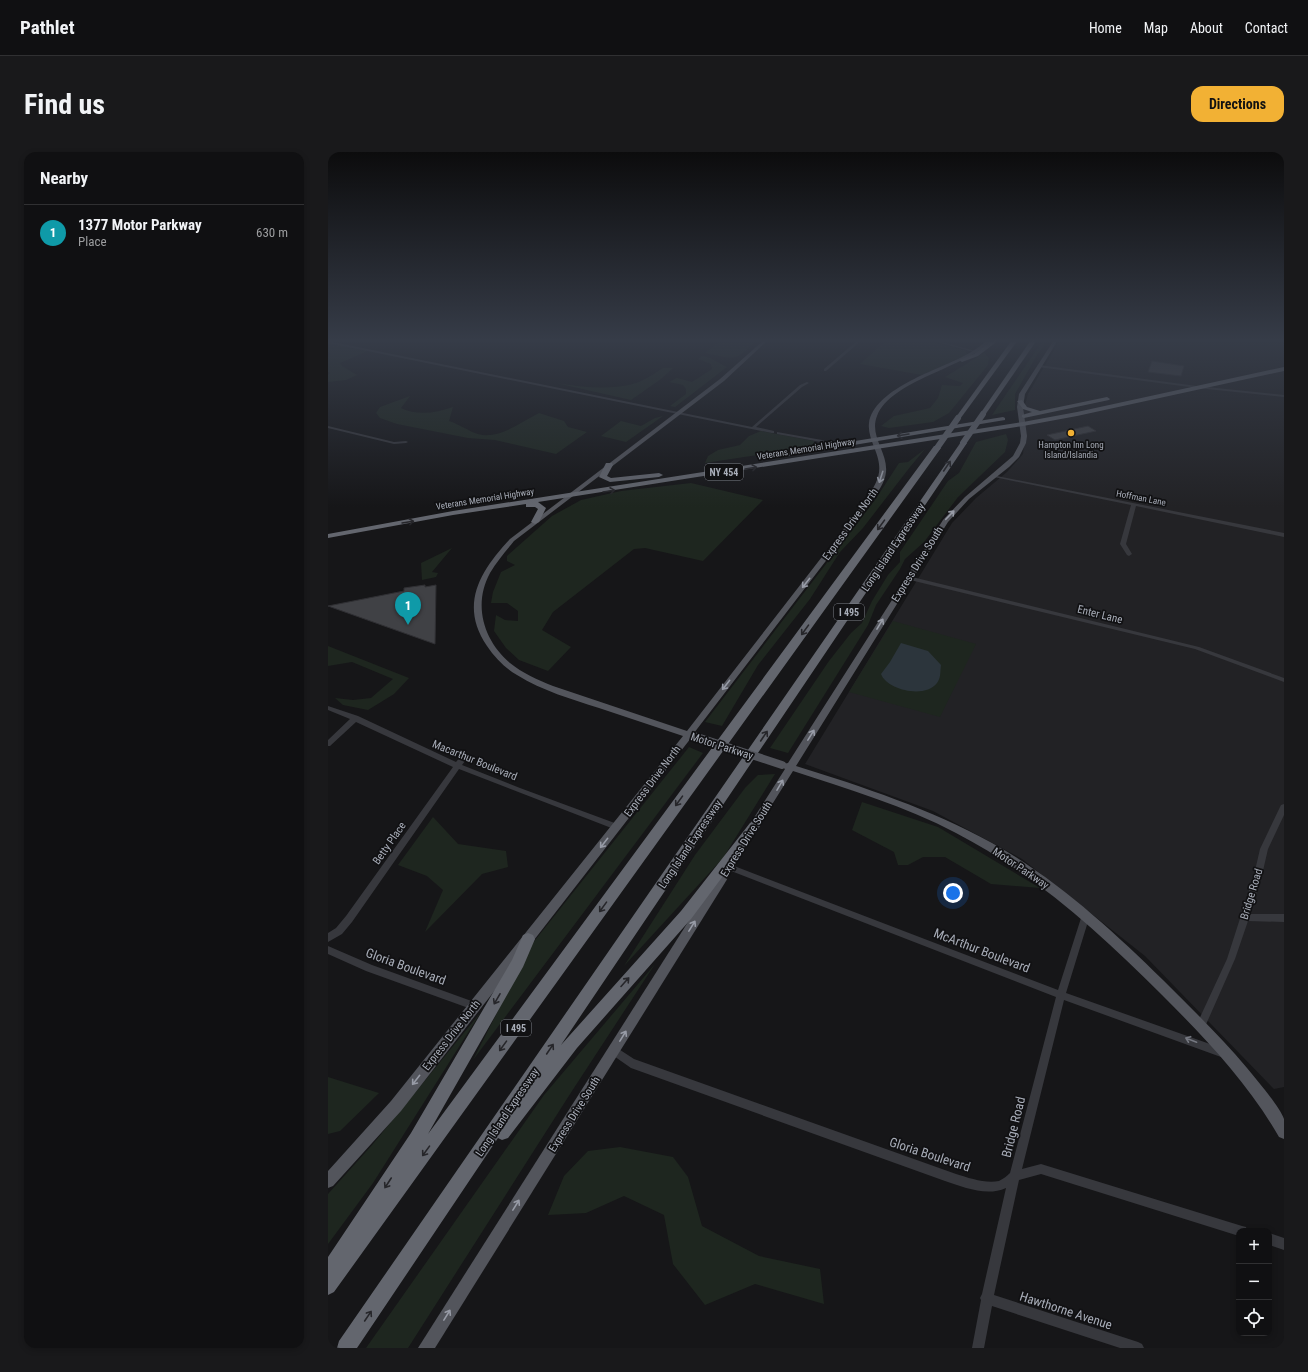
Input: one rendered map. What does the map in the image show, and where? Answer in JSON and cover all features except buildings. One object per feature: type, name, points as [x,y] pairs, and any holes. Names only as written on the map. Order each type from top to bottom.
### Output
[{"type":"highway","name":"Long Island Expressway","points":[[328,1286],[974,396]]},
{"type":"highway","name":"Long Island Expressway","points":[[346,1348],[996,396]]},
{"type":"highway","name":"Veterans Memorial Highway","points":[[328,536],[544,499],[570,497],[1022,420],[1077,414],[1158,396]]},
{"type":"highway","name":"Veterans Memorial Highway","points":[[1022,420],[1043,412],[1114,398]]},
{"type":"highway","points":[[1020,401],[1023,407],[1028,410],[1043,412]]},
{"type":"highway","name":"Veterans Memorial Highway","points":[[328,528],[834,446],[876,444]]},
{"type":"highway","points":[[608,465],[603,477],[610,480],[661,475]]},
{"type":"highway","points":[[477,510],[536,504],[542,509],[535,522]]},
{"type":"highway","points":[[418,1242],[572,1042],[686,914],[754,826]]},
{"type":"highway","points":[[328,1274],[417,1139],[518,963],[528,939]]},
{"type":"main road","name":"Motor Parkway","points":[[700,396],[608,465],[583,487],[512,540],[502,550],[484,575],[477,597],[477,614],[481,630],[492,648],[509,666],[533,680],[562,693],[786,766],[923,813],[958,830],[1025,870],[1086,915],[1201,1026],[1227,1054],[1259,1093],[1284,1132]]},
{"type":"main road","name":"Express Drive North","points":[[328,1181],[396,1106],[690,735],[868,501],[880,482],[884,470],[872,427],[874,417],[879,407],[890,396]]},
{"type":"main road","name":"Express Drive South","points":[[426,1348],[729,867],[754,826],[786,766],[945,521],[967,498],[1016,457],[1023,443],[1020,401],[1022,396]]},
{"type":"street","points":[[597,396],[772,432]]},
{"type":"street","points":[[753,428],[790,396]]},
{"type":"street","points":[[329,428],[394,443],[406,442]]},
{"type":"street","points":[[778,432],[822,441],[834,446]]},
{"type":"street","name":"Hoffman Lane","points":[[994,476],[1284,535]]},
{"type":"street","points":[[1129,554],[1123,544],[1134,505]]},
{"type":"street","name":"Enter Lane","points":[[908,578],[1197,648],[1284,680]]},
{"type":"street","name":"Macarthur Boulevard","points":[[328,708],[356,718],[394,738],[458,766],[617,827]]},
{"type":"street","points":[[328,744],[356,718]]},
{"type":"street","name":"Betty Place","points":[[328,938],[339,932],[349,919],[464,757]]},
{"type":"street","name":"Bridge Road","points":[[1201,1026],[1231,959],[1245,917],[1264,849],[1284,807]]},
{"type":"street","name":"McArthur Boulevard","points":[[729,867],[1061,994],[1227,1054]]},
{"type":"street","name":"Bridge Road","points":[[978,1348],[986,1298],[1015,1177],[1061,994],[1074,947],[1086,915]]},
{"type":"street","points":[[1245,917],[1284,918]]},
{"type":"street","name":"Gloria Boulevard","points":[[328,950],[369,968],[474,1006]]},
{"type":"street","name":"Gloria Boulevard","points":[[614,1051],[631,1063],[914,1165],[960,1180],[986,1187],[999,1186],[1028,1171],[1041,1169],[1236,1229]]},
{"type":"street","points":[[1272,1240],[1284,1244]]},
{"type":"street","name":"Hawthorne Avenue","points":[[986,1298],[1138,1348]]},
{"type":"shaded area","points":[[410,396],[401,408],[413,412],[427,413],[453,407],[449,421],[478,434],[494,435],[510,429],[539,413],[564,421],[568,427],[587,432],[556,454],[495,440],[468,438],[397,424],[380,418],[376,413],[380,407]]},
{"type":"shaded area","points":[[613,396],[637,396],[631,400]]},
{"type":"shaded area","points":[[684,396],[690,396],[675,407],[670,406]]},
{"type":"shaded area","points":[[939,396],[963,396],[949,413],[933,422],[889,428],[881,426],[894,416],[930,408]]},
{"type":"shaded area","points":[[1005,396],[1015,396],[1015,410],[992,415]]},
{"type":"shaded area","points":[[1027,396],[1284,396],[1284,1087],[1274,1089],[1145,956],[1022,859],[933,811],[805,764],[952,523],[976,498],[1007,472],[1023,454],[1025,436],[1023,412]]},
{"type":"shaded area","points":[[663,416],[626,442],[601,436],[621,421],[641,426],[655,418]]},
{"type":"shaded area","points":[[761,431],[814,441],[816,446],[705,463],[708,456],[718,450],[740,445],[749,436]]},
{"type":"shaded area","points":[[1006,434],[1008,440],[1005,452],[958,497],[924,542],[905,559],[876,605],[868,625],[788,753],[770,748],[829,661],[851,633],[862,623],[872,601],[888,575],[900,562],[900,552],[948,481],[959,473],[976,442]]},
{"type":"shaded area","points":[[925,449],[863,528],[840,552],[810,599],[758,665],[722,726],[705,722],[875,500],[899,463],[908,462]]},
{"type":"shaded area","points":[[691,483],[763,500],[703,561],[645,548],[634,549],[553,612],[542,630],[571,647],[548,671],[519,660],[506,648],[494,631],[496,615],[505,620],[518,621],[518,611],[507,603],[491,603],[493,592],[501,572],[515,565],[507,561],[507,556],[552,516],[581,500],[621,491]]},
{"type":"shaded area","points":[[452,548],[432,572],[438,573],[436,577],[422,580],[421,563]]},
{"type":"shaded area","points":[[893,621],[976,644],[940,717],[849,692]]},
{"type":"shaded area","points":[[901,643],[928,651],[941,665],[939,679],[931,688],[924,691],[916,691],[898,688],[885,680],[881,674]]},
{"type":"shaded area","points":[[328,646],[409,678],[394,694],[368,710],[343,705],[335,698],[353,700],[371,698],[393,679],[352,662],[328,666]]},
{"type":"shaded area","points":[[689,747],[703,753],[473,1060],[532,944]]},
{"type":"shaded area","points":[[775,774],[723,858],[624,966],[695,855],[745,788],[758,775]]},
{"type":"shaded area","points":[[862,802],[938,827],[1040,888],[991,884],[945,857],[923,857],[908,865],[898,865],[894,852],[852,830]]},
{"type":"shaded area","points":[[433,817],[458,844],[506,851],[508,867],[482,874],[425,932],[443,890],[427,876],[398,865]]},
{"type":"shaded area","points":[[655,964],[408,1348],[366,1348],[544,1095]]},
{"type":"shaded area","points":[[481,1012],[373,1183],[328,1244],[328,1194],[373,1144]]},
{"type":"shaded area","points":[[328,1077],[379,1093],[340,1131],[328,1134]]},
{"type":"shaded area","points":[[620,1147],[673,1157],[688,1177],[702,1226],[759,1256],[820,1269],[824,1304],[755,1284],[705,1305],[673,1264],[664,1215],[624,1196],[586,1213],[548,1215],[564,1176],[588,1151]]},
{"type":"place","name":"Hampton Inn Long Island/Islandia","points":[[1071,433]]},
{"type":"place","name":"1377 Motor Parkway","points":[[408,625]]}]
